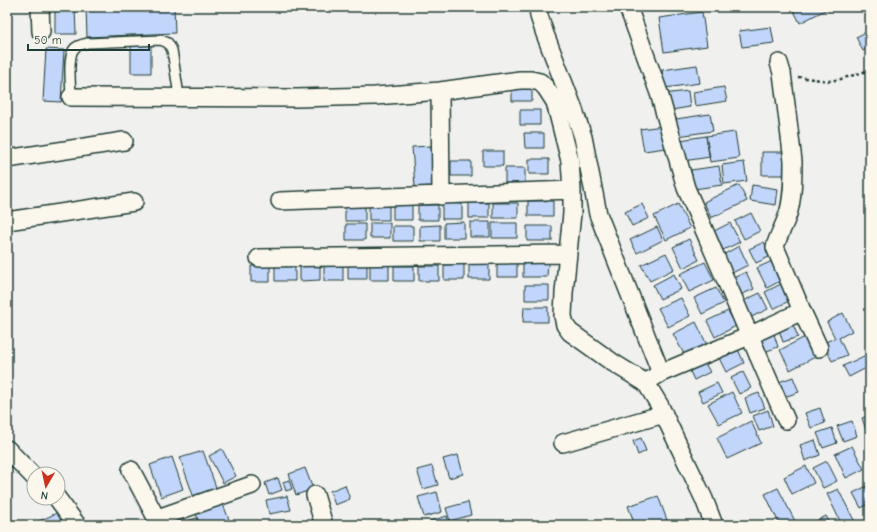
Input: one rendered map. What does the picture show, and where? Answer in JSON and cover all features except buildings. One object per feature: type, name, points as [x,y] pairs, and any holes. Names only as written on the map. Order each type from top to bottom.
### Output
[{"type":"street","points":[[40,7],[40,32]]},
{"type":"street","points":[[538,7],[539,16],[545,34],[583,137],[598,214],[661,373]]},
{"type":"street","points":[[628,7],[659,94],[686,188],[786,420]]},
{"type":"street","points":[[781,68],[793,161],[793,175],[787,216],[775,247],[819,348]]},
{"type":"street","points":[[72,97],[179,96],[296,98],[375,96],[440,91],[520,80],[540,82],[555,102],[570,161],[572,190],[564,293],[563,316],[565,325],[570,332],[612,362],[646,383],[664,414],[704,498],[714,525]]},
{"type":"street","points":[[440,91],[441,196]]},
{"type":"street","points":[[7,159],[124,141]]},
{"type":"street","points":[[280,202],[572,190]]},
{"type":"street","points":[[7,221],[134,202]]},
{"type":"street","points":[[259,258],[568,254]]},
{"type":"street","points":[[646,383],[661,373],[749,336],[802,311]]},
{"type":"street","points":[[563,443],[664,414]]},
{"type":"street","points":[[7,449],[26,469]]},
{"type":"street","points":[[131,470],[159,522],[252,485]]},
{"type":"street","points":[[315,495],[324,525]]},
{"type":"street","points":[[63,506],[77,525]]},
{"type":"lane","points":[[72,97],[70,57],[73,50],[78,45],[88,43],[161,40],[168,43],[172,50],[179,96]]},
{"type":"path","points":[[781,68],[808,79],[829,81],[870,70]]}]
